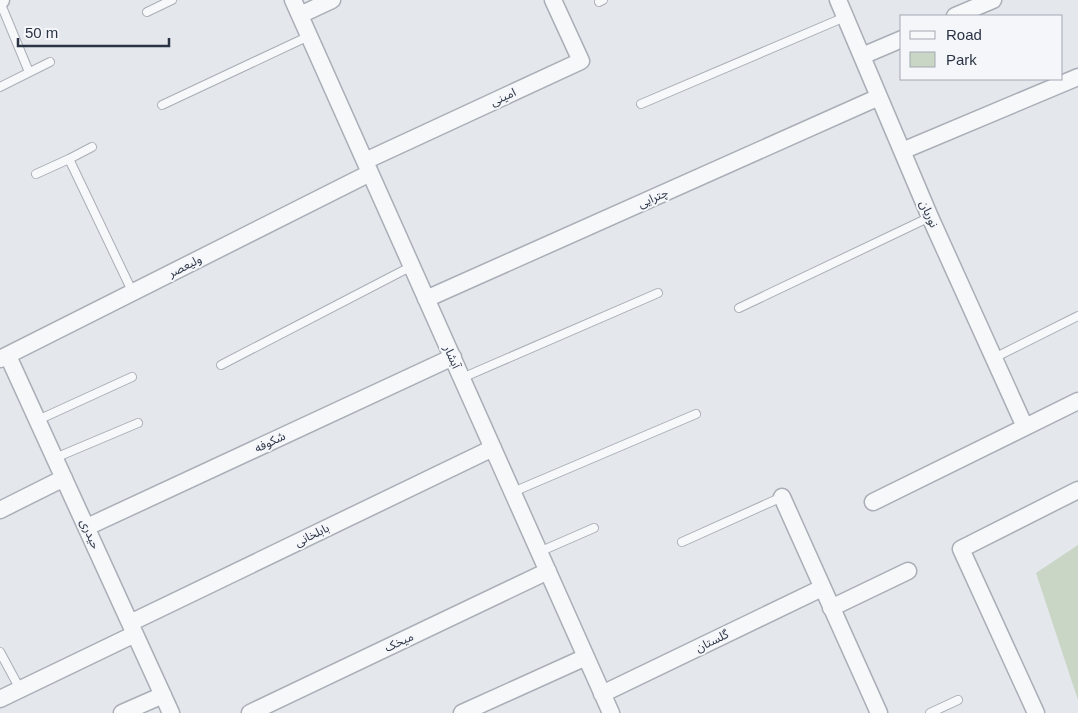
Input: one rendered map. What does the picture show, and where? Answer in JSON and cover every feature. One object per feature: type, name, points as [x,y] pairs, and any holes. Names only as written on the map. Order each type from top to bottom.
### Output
[{"type":"street","points":[[296,7],[332,0]]},
{"type":"street","name":"امینی","points":[[368,167],[581,61],[553,0]]},
{"type":"street","name":"نوریان","points":[[838,0],[930,217],[1025,427]]},
{"type":"street","points":[[957,15],[993,0]]},
{"type":"street","name":"آبشار","points":[[296,7],[611,713]]},
{"type":"street","points":[[862,56],[900,40]]},
{"type":"street","points":[[902,151],[1078,77]]},
{"type":"street","name":"چترایی","points":[[426,299],[879,97]]},
{"type":"street","name":"ولیعصر","points":[[4,358],[133,293],[368,167]]},
{"type":"street","name":"حیدری","points":[[4,358],[38,420],[171,713]]},
{"type":"street","name":"شکوفه","points":[[87,527],[453,358]]},
{"type":"street","points":[[873,502],[1078,401]]},
{"type":"street","name":"بابلخانی","points":[[0,699],[133,628],[493,448]]},
{"type":"street","points":[[0,510],[64,478]]},
{"type":"street","points":[[1036,713],[961,550],[1078,490]]},
{"type":"street","points":[[782,498],[879,713]]},
{"type":"street","points":[[831,608],[908,571]]},
{"type":"street","name":"میخک","points":[[250,713],[548,572]]},
{"type":"street","name":"گلستان","points":[[602,694],[822,588]]},
{"type":"street","points":[[462,713],[586,656]]},
{"type":"street","points":[[122,713],[163,696]]},
{"type":"lane","points":[[147,12],[172,0]]},
{"type":"lane","points":[[0,1],[29,72]]},
{"type":"lane","points":[[641,104],[845,16]]},
{"type":"lane","points":[[162,105],[309,36]]},
{"type":"lane","points":[[0,87],[50,62]]},
{"type":"lane","points":[[36,174],[92,147]]},
{"type":"lane","points":[[69,159],[133,293]]},
{"type":"lane","points":[[739,308],[930,217]]},
{"type":"lane","points":[[221,364],[412,266]]},
{"type":"lane","points":[[462,378],[658,293]]},
{"type":"lane","points":[[994,358],[1078,316]]},
{"type":"lane","points":[[38,420],[132,377]]},
{"type":"lane","points":[[513,492],[696,414]]},
{"type":"lane","points":[[55,458],[138,423]]},
{"type":"lane","points":[[682,542],[782,498]]},
{"type":"lane","points":[[539,552],[594,528]]},
{"type":"lane","points":[[0,652],[20,689]]},
{"type":"lane","points":[[930,713],[958,700]]},
{"type":"green space","points":[[1078,545],[1078,700],[1036,573]]}]
